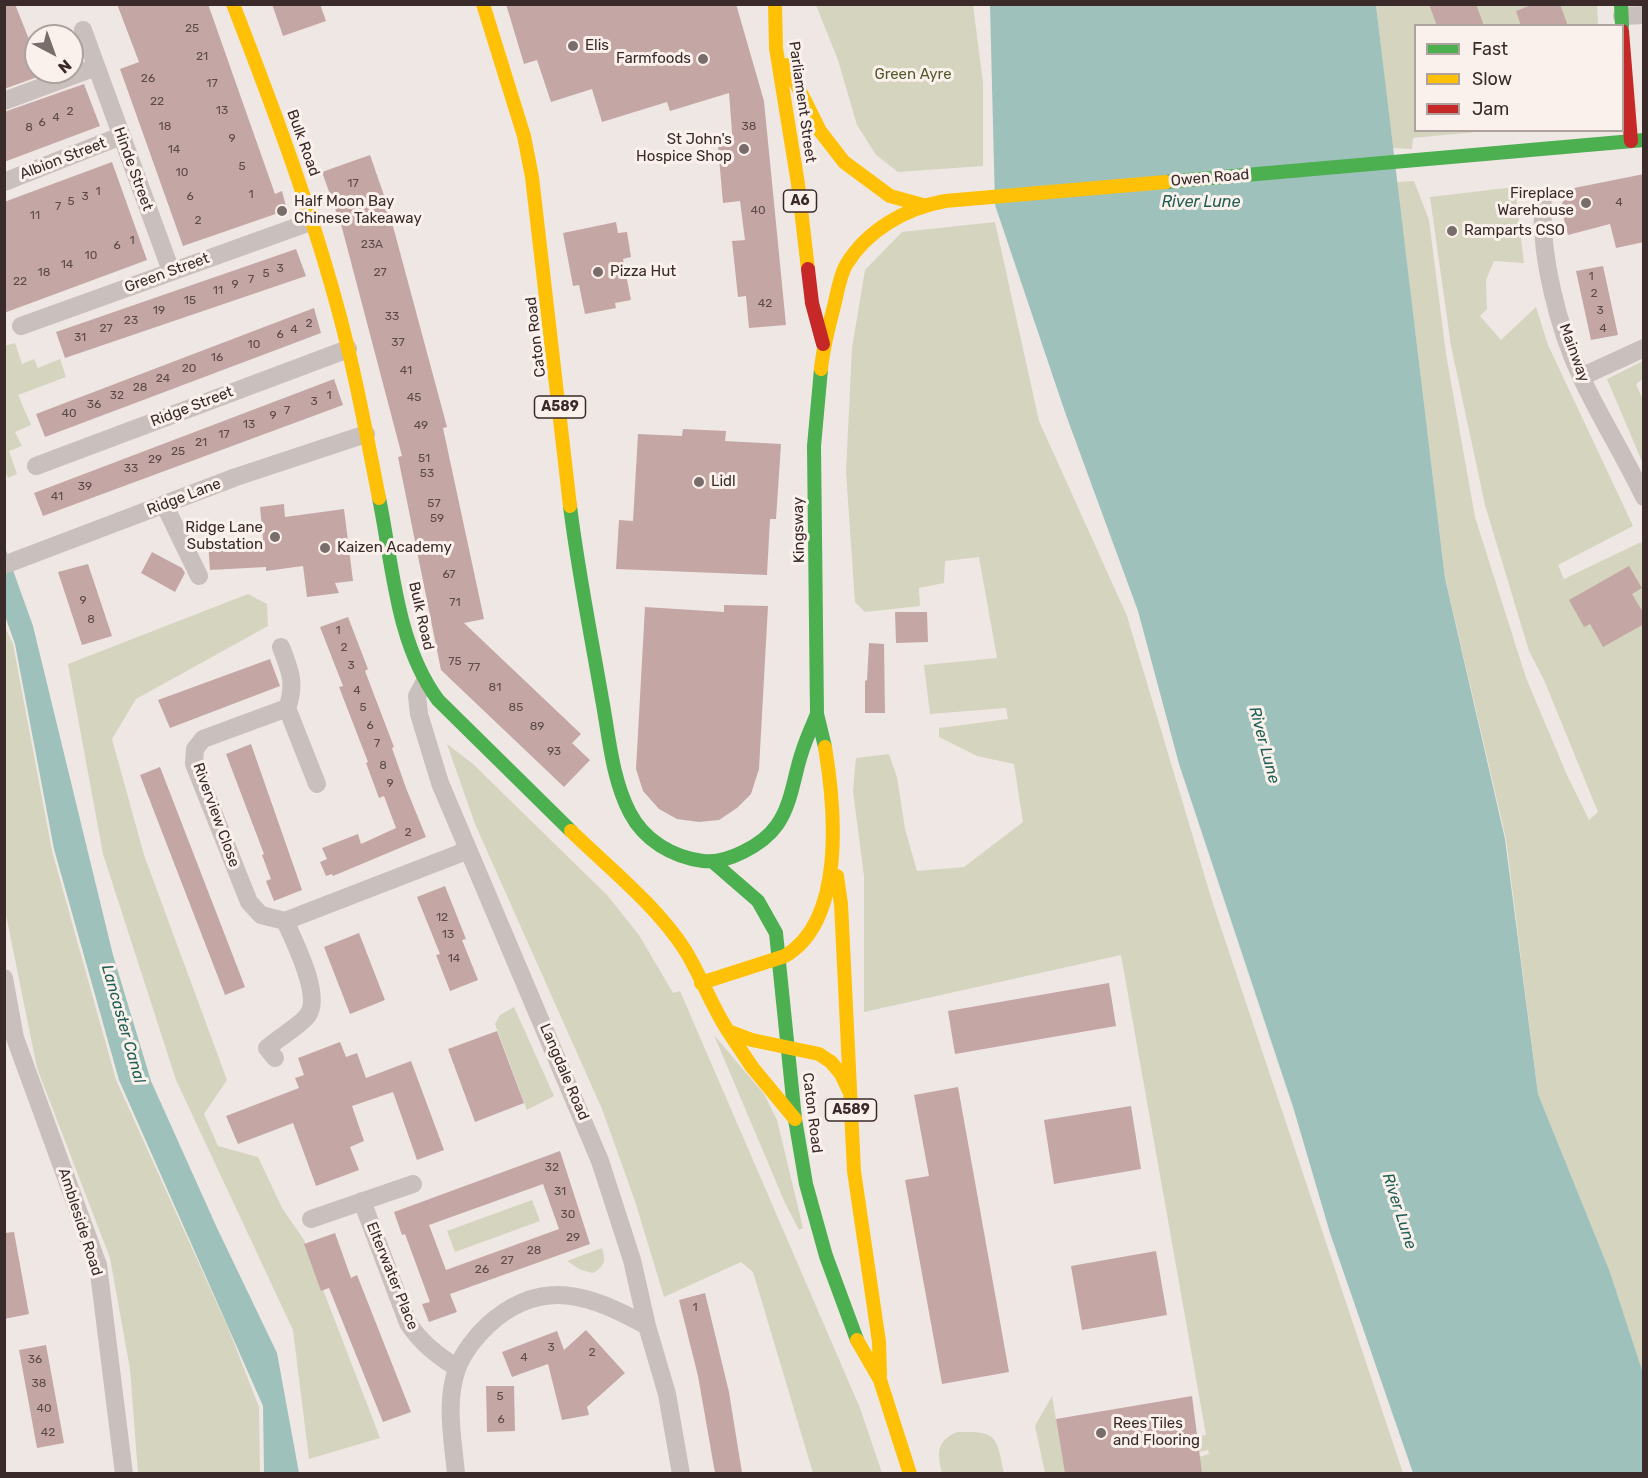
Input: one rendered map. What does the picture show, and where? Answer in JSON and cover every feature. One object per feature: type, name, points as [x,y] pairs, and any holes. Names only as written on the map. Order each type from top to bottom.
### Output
[{"type":"main road","name":"Bulk Road","points":[[233,4],[313,221],[348,349],[407,641],[424,683],[438,700],[650,907],[685,950],[728,1031],[752,1067],[795,1119]]},
{"type":"main road","name":"Caton Road","points":[[483,4],[524,136],[532,177],[575,549],[615,770],[629,812],[641,830],[657,845],[690,859],[713,862],[755,893],[770,915],[781,959],[795,1119],[806,1184],[826,1256],[856,1338],[880,1380],[910,1473]]},
{"type":"main road","name":"Parliament Street","points":[[775,4],[777,56],[798,184],[812,303],[823,346]]},
{"type":"main road","points":[[1624,35],[1637,140]]},
{"type":"main road","name":"A589","points":[[777,56],[791,69],[820,131],[844,162],[890,196],[923,205]]},
{"type":"main road","name":"Owen Road","points":[[823,346],[845,267],[860,246],[883,226],[923,205],[945,201],[1477,156],[1637,140]]},
{"type":"main road","name":"Kingsway","points":[[817,714],[814,446],[823,346]]},
{"type":"main road","name":"A589","points":[[817,714],[824,735],[830,784],[831,838]]},
{"type":"main road","name":"A589","points":[[713,862],[758,844],[777,825],[786,808],[802,750],[817,714]]},
{"type":"main road","name":"Caton Road","points":[[831,838],[841,904],[854,1171],[879,1342],[880,1380]]},
{"type":"main road","points":[[701,983],[781,959],[803,944],[813,933],[830,880],[831,838]]},
{"type":"main road","points":[[728,1031],[752,1040],[819,1054],[831,1062],[841,1074],[850,1095]]},
{"type":"street","points":[[1622,19],[1644,15]]},
{"type":"street","name":"Hinde Street","points":[[84,33],[171,271]]},
{"type":"street","points":[[4,101],[96,67]]},
{"type":"street","name":"Albion Street","points":[[4,182],[121,136]]},
{"type":"street","name":"Mainway","points":[[1543,197],[1541,224],[1552,293],[1581,377],[1644,497]]},
{"type":"street","name":"Green Street","points":[[21,326],[313,221]]},
{"type":"street","points":[[1581,377],[1644,348]]},
{"type":"street","name":"Ridge Street","points":[[36,466],[348,349]]},
{"type":"street","name":"Ridge Lane","points":[[4,565],[164,504],[366,434]]},
{"type":"street","points":[[164,504],[199,576]]},
{"type":"street","points":[[281,647],[292,677],[292,693],[287,708],[317,784]]},
{"type":"street","name":"Langdale Road","points":[[424,683],[417,696],[419,714],[440,783],[466,851],[600,1161],[632,1260],[647,1326],[667,1394],[681,1473]]},
{"type":"street","name":"Riverview Close","points":[[285,921],[261,915],[249,902],[194,764],[195,749],[203,739],[287,708]]},
{"type":"street","points":[[275,1058],[267,1048],[308,1015],[312,998],[303,962],[285,921],[466,851]]},
{"type":"street","name":"Ambleside Road","points":[[4,978],[10,1039],[98,1265],[124,1473]]},
{"type":"street","points":[[310,1219],[413,1184]]},
{"type":"street","name":"Elterwater Place","points":[[362,1201],[408,1323],[418,1338],[431,1350],[457,1368]]},
{"type":"street","points":[[456,1473],[451,1397],[457,1368],[478,1334],[500,1314],[521,1302],[547,1294],[572,1295],[608,1305],[647,1326]]},
{"type":"green space","name":"Green Ayre","points":[[816,5],[973,5],[983,83],[983,166],[898,172],[876,155],[857,125],[838,60]]},
{"type":"green space","points":[[1376,5],[1597,5],[1598,24],[1414,24],[1414,132],[1476,132],[1413,138],[1412,149],[1393,148]]},
{"type":"green space","points":[[1414,181],[1429,220],[1446,354],[1475,517],[1526,678],[1567,775],[1589,820],[1598,812],[1544,680],[1529,651],[1485,505],[1451,346],[1430,197],[1515,187],[1524,263],[1494,261],[1486,280],[1487,309],[1480,316],[1501,340],[1536,307],[1548,345],[1633,526],[1558,565],[1564,579],[1641,542],[1643,548],[1643,1373],[1610,1272],[1538,1094],[1506,839],[1445,577],[1397,182]]},
{"type":"green space","points":[[995,222],[1039,421],[1127,616],[1213,904],[1403,1473],[1202,1473],[1199,1457],[1209,1454],[1208,1450],[1074,1473],[1045,1473],[1035,1426],[1052,1396],[1063,1460],[1206,1435],[1121,955],[864,1012],[864,876],[853,791],[856,758],[889,754],[897,777],[905,829],[917,871],[964,867],[1023,822],[1014,764],[977,756],[939,737],[939,728],[1008,719],[1006,708],[930,714],[924,665],[997,658],[979,557],[945,561],[944,583],[919,588],[920,606],[865,612],[855,602],[846,472],[852,348],[865,270],[902,232]]},
{"type":"green space","points":[[15,343],[22,364],[34,359],[38,368],[60,359],[66,377],[18,395],[31,425],[15,432],[22,446],[9,451],[17,474],[8,478],[4,469],[4,346]]},
{"type":"green space","points":[[1643,361],[1643,379],[1636,384],[1643,400],[1643,464],[1607,379]]},
{"type":"green space","points":[[248,594],[267,604],[268,626],[136,699],[112,739],[144,855],[227,1080],[204,1114],[218,1146],[258,1157],[282,1208],[304,1240],[380,1438],[309,1459],[293,1330],[176,1080],[103,854],[68,664]]},
{"type":"green space","points":[[4,625],[13,644],[52,851],[116,1080],[228,1328],[259,1407],[260,1473],[138,1473],[130,1369],[110,1258],[37,1068],[5,910]]},
{"type":"green space","points":[[447,744],[473,764],[607,895],[639,935],[673,993],[680,991],[860,1408],[882,1473],[813,1473],[753,1272],[741,1262],[664,1297],[635,1201],[602,1109],[475,824]]},
{"type":"green space","points":[[514,1007],[554,1096],[527,1110],[495,1024],[500,1015]]},
{"type":"green space","points":[[714,1035],[764,1094],[777,1120],[803,1228],[799,1230],[785,1203]]},
{"type":"green space","points":[[532,1200],[540,1221],[455,1252],[447,1231]]},
{"type":"green space","points":[[602,1248],[604,1263],[593,1273],[581,1270],[567,1261]]},
{"type":"green space","points":[[957,1432],[981,1433],[993,1438],[999,1451],[1004,1473],[942,1473],[939,1459],[940,1448],[945,1439]]},
{"type":"water","name":"River Lune","points":[[990,5],[1376,5],[1445,578],[1505,839],[1538,1094],[1610,1272],[1643,1373],[1643,1473],[1413,1473],[1330,1233],[1294,1110],[1179,764],[1138,611],[1066,415],[995,205]]},
{"type":"water","name":"Lancaster Canal","points":[[4,545],[33,626],[113,955],[151,1081],[217,1228],[277,1353],[299,1473],[264,1473],[263,1406],[119,1080],[54,849],[15,644],[5,616]]},
{"type":"building","points":[[4,4],[15,4],[24,27],[24,82],[4,89]]},
{"type":"building","points":[[117,4],[208,4],[275,194],[282,191],[287,210],[183,246],[120,69],[139,62]]},
{"type":"building","points":[[272,4],[320,4],[326,21],[283,36]]},
{"type":"building","points":[[506,4],[736,4],[764,101],[786,325],[749,328],[746,296],[738,297],[732,241],[745,240],[740,201],[723,203],[718,146],[733,145],[729,93],[670,111],[667,102],[602,122],[592,89],[551,102],[537,60],[524,64]]},
{"type":"building","points":[[1429,4],[1476,4],[1483,24],[1436,24]]},
{"type":"building","points":[[1534,4],[1560,4],[1567,24],[1520,24],[1516,11]]},
{"type":"building","points":[[84,84],[100,126],[4,162],[4,112]]},
{"type":"building","points":[[370,155],[387,204],[447,427],[443,428],[484,619],[464,623],[581,734],[572,743],[590,760],[564,787],[441,670],[398,457],[402,456],[342,228],[322,172]]},
{"type":"building","points":[[112,162],[147,260],[4,313],[4,202]]},
{"type":"building","points":[[1644,174],[1644,242],[1616,248],[1610,224],[1568,235],[1561,207],[1564,198],[1574,188]]},
{"type":"building","name":"Pizza Hut","points":[[616,222],[618,233],[627,232],[631,257],[623,259],[631,300],[615,303],[616,308],[585,314],[579,285],[573,286],[563,233]]},
{"type":"building","points":[[296,249],[306,276],[65,358],[56,332]]},
{"type":"building","points":[[1603,266],[1618,335],[1591,340],[1576,271]]},
{"type":"building","points":[[314,308],[321,333],[45,437],[36,414]]},
{"type":"building","points":[[334,379],[343,405],[43,516],[34,493]]},
{"type":"building","name":"Lidl","points":[[683,429],[726,431],[725,441],[781,444],[776,519],[770,519],[767,575],[616,569],[619,520],[633,521],[638,434],[682,436]]},
{"type":"building","points":[[284,504],[285,517],[344,509],[353,581],[335,583],[339,593],[307,597],[303,566],[266,571],[266,567],[210,570],[208,542],[263,539],[260,507]]},
{"type":"building","points":[[152,552],[182,568],[185,573],[175,592],[141,573]]},
{"type":"building","points":[[88,564],[112,636],[82,645],[58,572]]},
{"type":"building","points":[[1629,566],[1642,588],[1632,594],[1644,614],[1644,624],[1603,647],[1590,624],[1584,627],[1569,600]]},
{"type":"building","points":[[724,605],[768,606],[759,769],[751,794],[737,808],[719,820],[699,822],[677,819],[659,809],[643,791],[636,769],[645,607],[724,612]]},
{"type":"building","points":[[895,612],[927,612],[928,642],[896,643]]},
{"type":"building","points":[[348,617],[368,669],[365,671],[394,747],[392,748],[406,788],[426,837],[333,876],[332,874],[326,876],[320,862],[327,859],[322,848],[358,834],[361,844],[396,828],[384,796],[379,798],[366,763],[368,762],[339,687],[343,686],[320,627]]},
{"type":"building","points":[[869,643],[884,644],[885,713],[865,713],[865,681],[867,680]]},
{"type":"building","points":[[270,659],[280,686],[170,728],[158,700]]},
{"type":"building","points":[[251,744],[302,890],[274,901],[266,881],[271,879],[262,855],[264,854],[226,754]]},
{"type":"building","points":[[160,767],[245,987],[225,995],[140,775]]},
{"type":"building","points":[[445,886],[466,939],[462,940],[478,980],[450,991],[436,955],[440,954],[417,897]]},
{"type":"building","points":[[359,933],[385,1000],[350,1014],[324,947]]},
{"type":"building","points":[[1109,983],[1116,1026],[955,1054],[948,1011]]},
{"type":"building","points":[[497,1031],[524,1103],[475,1122],[448,1049]]},
{"type":"building","points":[[340,1042],[346,1057],[357,1053],[366,1078],[411,1061],[444,1150],[417,1160],[393,1092],[352,1106],[364,1141],[350,1147],[359,1170],[316,1186],[293,1123],[238,1144],[226,1116],[299,1088],[295,1078],[304,1075],[298,1058]]},
{"type":"building","points":[[958,1087],[1009,1372],[942,1384],[905,1180],[929,1176],[914,1095]]},
{"type":"building","points":[[1131,1106],[1141,1169],[1054,1184],[1044,1120]]},
{"type":"building","points":[[560,1151],[590,1244],[450,1294],[457,1312],[429,1322],[422,1304],[430,1302],[405,1234],[402,1235],[394,1212]],"holes":[[[543,1184],[559,1229],[446,1270],[429,1225]]]},
{"type":"building","points":[[14,1232],[29,1314],[4,1319],[4,1233]]},
{"type":"building","points":[[335,1233],[351,1278],[357,1275],[411,1412],[383,1422],[329,1288],[321,1291],[304,1244]]},
{"type":"building","points":[[1156,1251],[1167,1315],[1082,1330],[1071,1266]]},
{"type":"building","points":[[705,1293],[729,1392],[742,1473],[715,1473],[698,1376],[679,1300]]},
{"type":"building","points":[[586,1330],[625,1373],[587,1407],[589,1415],[562,1420],[548,1364],[512,1377],[502,1352],[557,1331],[564,1350]]},
{"type":"building","points":[[46,1345],[64,1443],[37,1448],[19,1350]]},
{"type":"building","points":[[486,1386],[514,1386],[515,1431],[487,1432]]},
{"type":"building","points":[[1192,1396],[1202,1473],[1065,1473],[1056,1419]]},
{"type":"traffic: fast","points":[[1621,4],[1622,24]]},
{"type":"traffic: fast","points":[[1166,182],[1644,140]]},
{"type":"traffic: fast","points":[[821,369],[814,446],[817,714],[825,747]]},
{"type":"traffic: fast","points":[[379,498],[398,603],[413,654],[424,678],[438,700],[571,831]]},
{"type":"traffic: fast","points":[[570,506],[615,772],[630,813],[651,839],[680,856],[703,861],[723,859],[754,846],[771,832],[782,817],[799,761],[817,714]]},
{"type":"traffic: fast","points":[[713,862],[758,901],[776,933],[795,1119],[806,1184],[826,1256],[857,1340]]},
{"type":"traffic: slow","points":[[233,4],[288,152],[325,264],[348,350],[379,498]]},
{"type":"traffic: slow","points":[[483,4],[524,136],[532,177],[570,506]]},
{"type":"traffic: slow","points":[[775,4],[776,48],[798,184],[808,269]]},
{"type":"traffic: slow","points":[[787,65],[820,131],[844,162],[890,196],[923,205]]},
{"type":"traffic: slow","points":[[821,369],[838,287],[846,265],[865,241],[889,222],[916,209],[945,201],[1166,182]]},
{"type":"traffic: slow","points":[[701,983],[785,956],[805,939],[818,917],[827,890],[832,861],[832,800],[825,747]]},
{"type":"traffic: slow","points":[[571,831],[646,902],[673,933],[691,960],[728,1031]]},
{"type":"traffic: slow","points":[[837,876],[841,904],[854,1171],[879,1342],[880,1376]]},
{"type":"traffic: slow","points":[[728,1031],[752,1040],[819,1054],[831,1062],[841,1074],[850,1093]]},
{"type":"traffic: slow","points":[[728,1031],[752,1067],[795,1119]]},
{"type":"traffic: slow","points":[[857,1340],[880,1380],[910,1474]]},
{"type":"traffic: jam","points":[[1624,55],[1631,141]]},
{"type":"traffic: jam","points":[[808,269],[812,303],[823,344]]},
{"type":"place","name":"Elis","points":[[573,46]]},
{"type":"place","name":"Farmfoods","points":[[703,59]]},
{"type":"place","name":"St John's Hospice Shop","points":[[744,149]]},
{"type":"place","name":"Fireplace Warehouse","points":[[1586,203]]},
{"type":"place","name":"Half Moon Bay Chinese Takeaway","points":[[282,211]]},
{"type":"place","name":"Ramparts CSO","points":[[1452,231]]},
{"type":"place","name":"Pizza Hut","points":[[598,272]]},
{"type":"place","name":"Lidl","points":[[699,482]]},
{"type":"place","name":"Ridge Lane Substation","points":[[275,537]]},
{"type":"place","name":"Kaizen Academy","points":[[325,548]]},
{"type":"place","name":"Rees Tiles and Flooring","points":[[1101,1433]]}]
